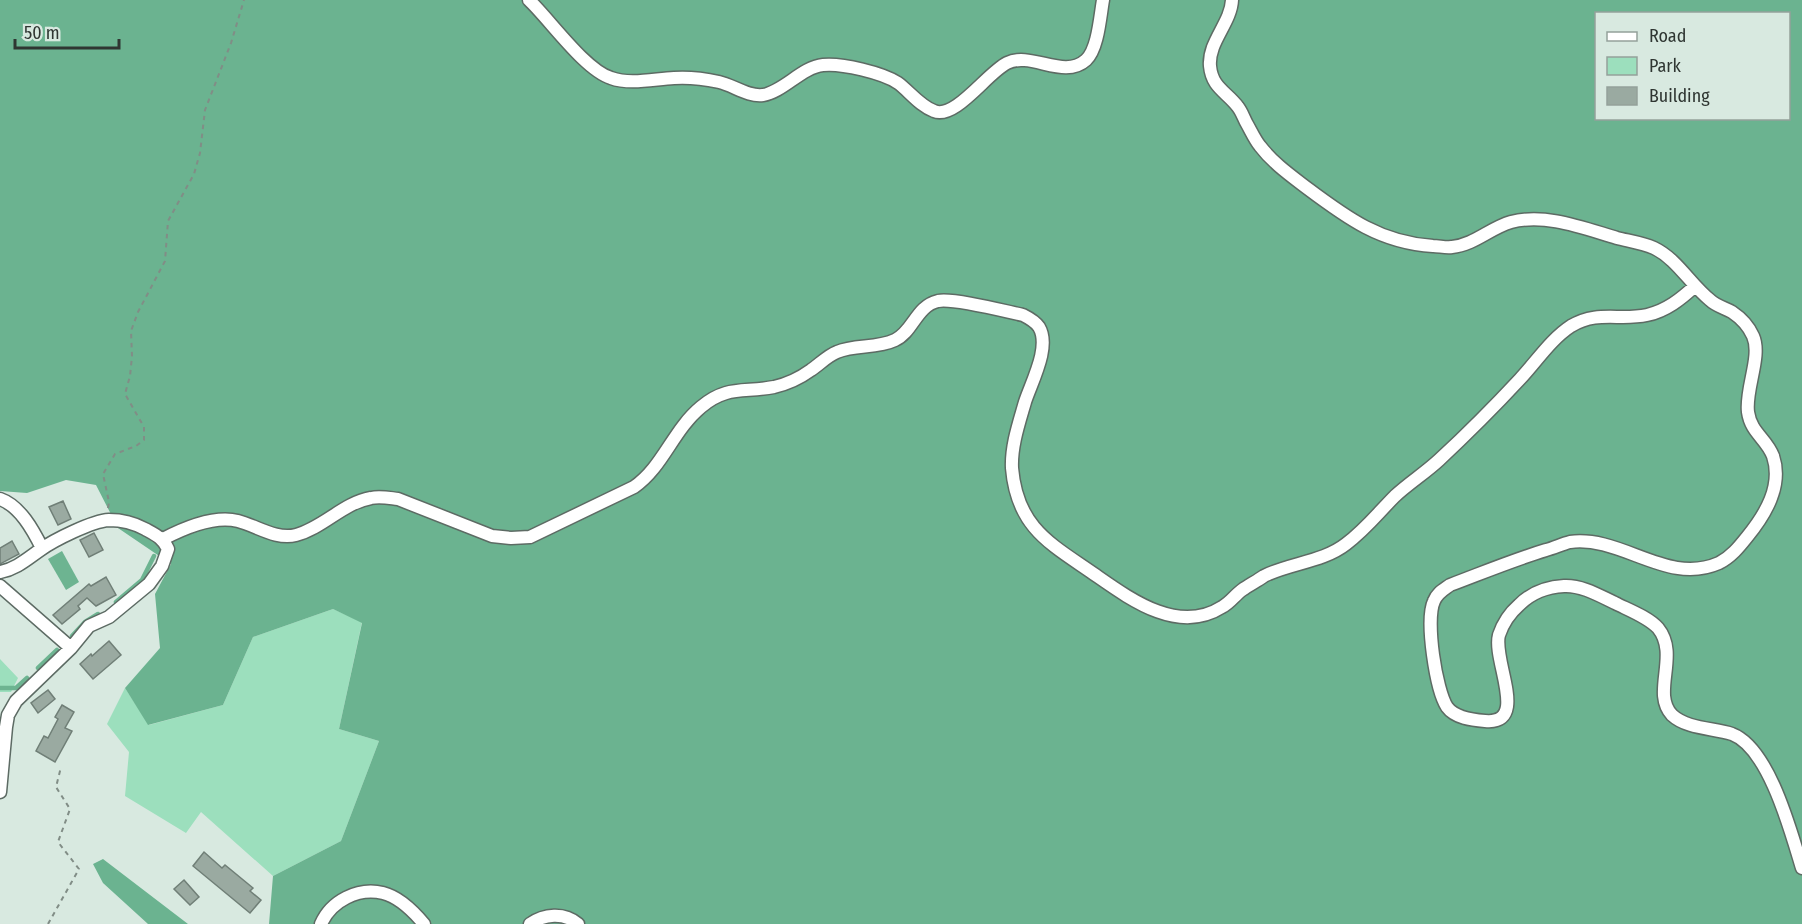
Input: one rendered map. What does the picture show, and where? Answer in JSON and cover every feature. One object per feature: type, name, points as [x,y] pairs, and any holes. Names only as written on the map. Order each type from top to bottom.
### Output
[{"type":"street","points":[[529,0],[593,67],[608,78],[620,81],[676,78],[703,80],[720,82],[749,93],[762,95],[773,92],[788,81],[821,65],[844,65],[896,81],[934,112],[944,112],[957,107],[997,68],[1011,61],[1024,60],[1066,67],[1077,66],[1087,59],[1094,47],[1103,0]]},
{"type":"street","points":[[1232,0],[1231,11],[1213,48],[1210,63],[1213,80],[1223,93],[1238,106],[1258,144],[1276,165],[1348,218],[1391,239],[1419,245],[1452,247],[1473,241],[1507,223],[1527,219],[1555,220],[1654,248],[1673,261],[1712,303],[1733,312],[1755,338],[1756,351],[1748,411],[1753,429],[1768,446],[1773,456],[1776,470],[1772,496],[1764,516],[1737,550],[1722,562],[1706,567],[1685,569],[1661,565],[1609,545],[1594,542],[1570,542],[1522,557],[1450,585],[1439,592],[1433,602],[1430,621],[1431,647],[1447,706],[1454,713],[1468,719],[1499,720],[1508,708],[1508,696],[1498,655],[1499,635],[1511,612],[1530,594],[1567,585],[1590,591],[1643,618],[1657,627],[1667,648],[1664,692],[1666,706],[1673,716],[1684,723],[1726,732],[1741,738],[1755,752],[1768,773],[1802,868]]},
{"type":"street","points":[[163,539],[179,531],[216,520],[236,520],[271,534],[295,535],[312,529],[358,501],[383,497],[398,499],[492,536],[530,537],[645,480],[675,436],[700,408],[717,396],[735,390],[774,387],[797,379],[838,352],[885,345],[899,338],[920,312],[930,304],[946,300],[1023,315],[1040,328],[1043,341],[1041,358],[1013,446],[1012,468],[1019,501],[1029,522],[1044,538],[1069,558],[1126,597],[1150,610],[1188,617],[1207,614],[1222,607],[1241,591],[1267,575],[1309,561],[1343,546],[1367,527],[1395,496],[1438,460],[1520,379],[1557,338],[1571,327],[1593,317],[1645,316],[1661,311],[1680,300],[1695,286]]},
{"type":"street","points":[[0,499],[12,506],[34,531],[42,548]]},
{"type":"street","points":[[0,572],[12,570],[42,548],[73,532],[106,520],[119,520],[140,526],[163,539],[168,549],[162,566],[149,584],[109,617],[89,626],[71,648],[16,701],[8,714],[0,792]]},
{"type":"street","points":[[0,586],[71,648]]},
{"type":"street","points":[[321,924],[325,915],[345,898],[357,893],[372,892],[384,893],[397,899],[424,924]]},
{"type":"street","points":[[530,924],[538,918],[551,915],[573,919],[578,924]]},
{"type":"path","points":[[106,520],[109,502],[103,474],[115,454],[136,446],[144,440],[144,427],[125,394],[132,356],[131,332],[138,312],[165,261],[168,221],[194,174],[200,153],[205,110],[231,43],[244,0]]},
{"type":"path","points":[[48,924],[79,869],[58,842],[70,810],[56,787],[61,767]]},
{"type":"green space","points":[[333,609],[362,622],[339,729],[379,741],[341,841],[273,876],[201,812],[186,833],[125,796],[129,752],[107,724],[125,688],[149,725],[223,705],[253,637]]},
{"type":"green space","points":[[0,659],[18,678],[11,692],[0,692]]},
{"type":"shaded area","points":[[0,0],[1802,0],[1802,924],[269,924],[273,876],[341,841],[379,741],[339,729],[362,623],[333,609],[253,637],[223,705],[148,725],[125,688],[160,648],[155,594],[171,564],[118,528],[96,485],[66,480],[27,493],[0,491]]},
{"type":"shaded area","points":[[62,551],[79,582],[66,590],[48,559]]},
{"type":"shaded area","points":[[103,859],[188,924],[148,924],[103,883],[93,864]]},
{"type":"building","points":[[63,501],[71,519],[58,525],[49,507]]},
{"type":"building","points":[[94,533],[103,550],[89,557],[80,540]]},
{"type":"building","points":[[12,541],[19,554],[0,564],[0,548]]},
{"type":"building","points":[[106,577],[116,595],[96,606],[87,598],[78,606],[80,609],[62,624],[53,615],[89,584],[91,586]]},
{"type":"building","points":[[109,641],[121,655],[93,679],[80,664]]},
{"type":"building","points":[[48,690],[55,699],[38,713],[31,703]]},
{"type":"building","points":[[62,705],[74,712],[65,728],[72,731],[55,762],[36,751],[44,736],[48,738]]},
{"type":"building","points":[[204,852],[222,868],[225,865],[253,888],[250,891],[261,900],[250,913],[193,866]]},
{"type":"building","points":[[184,880],[199,897],[190,905],[174,889]]},
{"type":"waterway","points":[[116,602],[142,580],[154,556]]},
{"type":"waterway","points":[[72,636],[85,622],[98,614]]},
{"type":"waterway","points":[[38,668],[57,650]]},
{"type":"waterway","points":[[0,688],[16,688],[27,678]]}]
